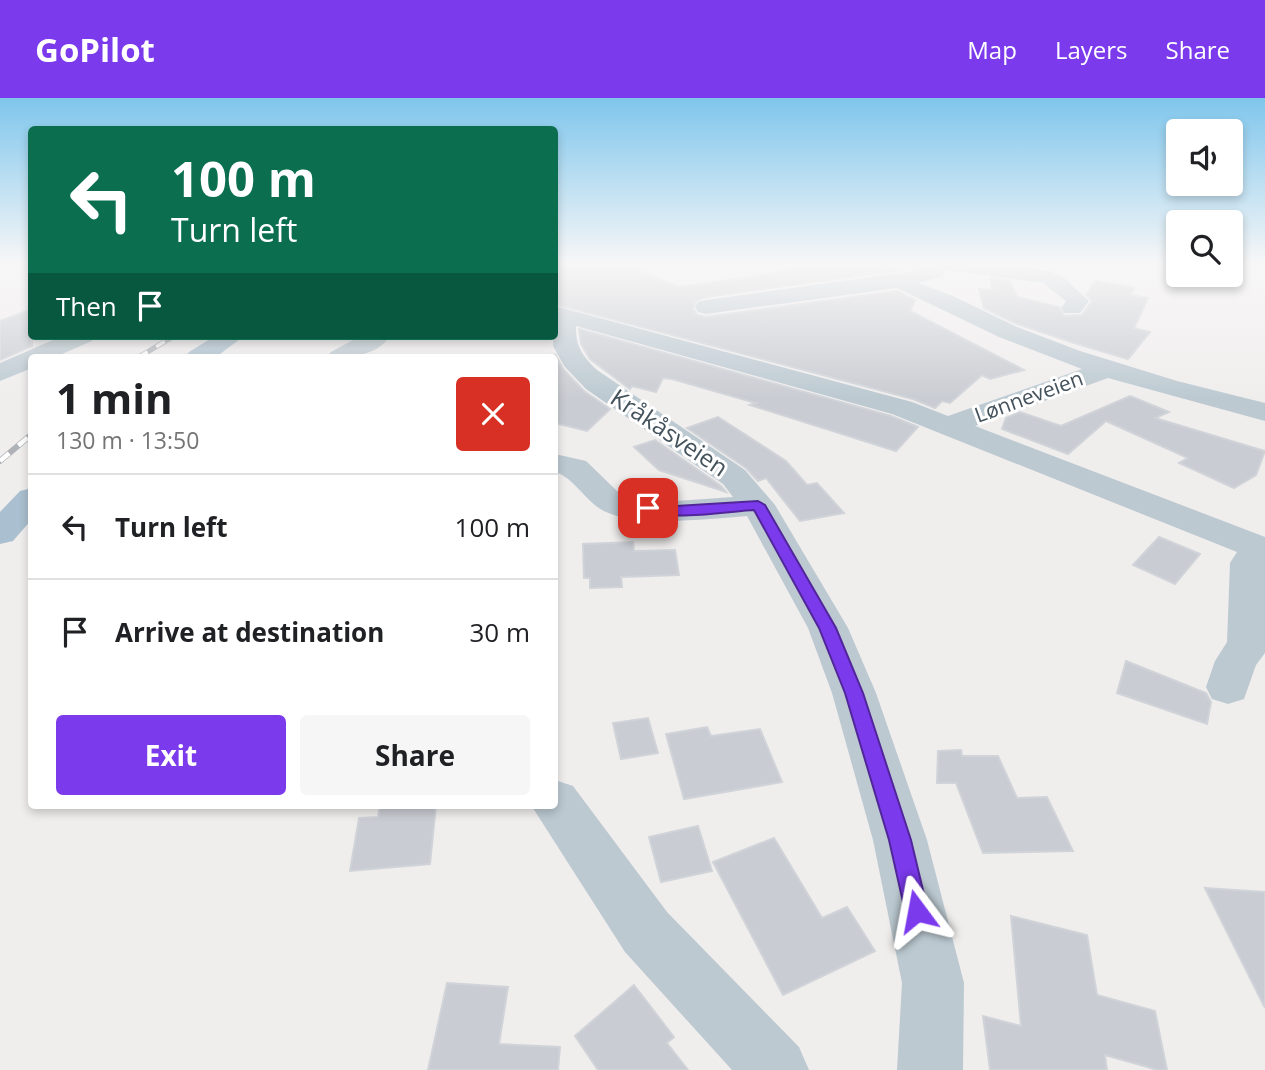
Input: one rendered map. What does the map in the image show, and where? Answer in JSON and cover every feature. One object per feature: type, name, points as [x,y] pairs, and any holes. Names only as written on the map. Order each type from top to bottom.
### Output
[{"type":"main road","points":[[203,354],[226,340]]},
{"type":"main road","points":[[0,533],[28,502]]},
{"type":"street","name":"Lønneveien","points":[[959,308],[1005,331],[1108,369],[1213,400],[1265,412]]},
{"type":"street","name":"Kråkåsveien","points":[[930,1070],[933,983],[900,840],[854,693],[828,628],[758,505],[734,477],[714,461],[596,383],[580,369],[570,358],[562,339],[561,315],[902,408],[1262,549]]},
{"type":"street","points":[[39,354],[73,340]]},
{"type":"street","points":[[345,354],[371,340]]},
{"type":"street","points":[[0,373],[28,359]]},
{"type":"street","name":"Lønneveien","points":[[950,425],[1108,369]]},
{"type":"street","points":[[558,464],[575,468],[605,498],[620,506],[676,511],[758,505]]},
{"type":"street","points":[[1228,687],[1236,660],[1248,646],[1249,563],[1262,549]]},
{"type":"street","points":[[558,806],[646,932],[776,1070]]},
{"type":"building","points":[[571,308],[693,308],[697,315],[706,317],[769,308],[911,308],[910,311],[1024,370],[990,379],[982,375],[950,403],[942,401],[935,408],[913,399]]},
{"type":"building","points":[[985,308],[1060,308],[1064,316],[1082,315],[1087,308],[1143,308],[1134,328],[1150,332],[1128,359],[1015,323]]},
{"type":"building","points":[[28,310],[28,340],[32,340],[32,346],[0,360],[0,321]]},
{"type":"building","points":[[579,329],[891,416],[918,427],[896,451],[750,405],[756,403],[672,379],[663,378],[656,392],[632,386],[630,389],[590,359],[581,344]]},
{"type":"building","points":[[558,360],[563,369],[584,391],[610,409],[587,431],[558,424]]},
{"type":"building","points":[[1130,396],[1169,412],[1155,418],[1265,451],[1256,475],[1234,488],[1179,463],[1188,458],[1106,421],[1068,454],[1002,429],[1006,418],[1020,412],[1061,426]]},
{"type":"building","points":[[718,417],[786,461],[807,485],[817,483],[844,513],[800,521],[766,478],[758,481],[746,468],[687,428]]},
{"type":"building","points":[[655,440],[726,492],[659,470],[634,447]]},
{"type":"building","points":[[1159,537],[1200,554],[1175,584],[1133,565]]},
{"type":"building","points":[[633,542],[634,551],[675,550],[679,575],[621,577],[622,587],[590,588],[590,578],[584,578],[583,544]]},
{"type":"building","points":[[1126,661],[1206,693],[1211,702],[1207,724],[1117,693]]},
{"type":"building","points":[[648,718],[658,753],[621,759],[613,723]]},
{"type":"building","points":[[707,727],[711,736],[760,729],[782,782],[684,799],[666,734]]},
{"type":"building","points":[[961,750],[962,756],[998,756],[1017,798],[1047,797],[1073,851],[983,853],[956,783],[937,783],[938,751]]},
{"type":"building","points":[[379,809],[436,809],[430,864],[350,871],[359,818],[378,817]]},
{"type":"building","points":[[698,826],[712,871],[661,882],[649,837]]},
{"type":"building","points":[[774,838],[822,918],[847,907],[875,951],[783,995],[713,862]]},
{"type":"building","points":[[1205,888],[1265,892],[1265,1008]]},
{"type":"building","points":[[1011,916],[1087,935],[1097,995],[1155,1011],[1167,1070],[1158,1070],[1105,1055],[1107,1070],[990,1070],[983,1016],[1021,1026]]},
{"type":"building","points":[[447,983],[508,987],[499,1044],[560,1047],[558,1070],[428,1070]]},
{"type":"building","points":[[634,985],[674,1037],[667,1043],[688,1070],[598,1070],[575,1036]]},
{"type":"railway","points":[[144,354],[167,340]]},
{"type":"railway","points":[[0,461],[28,437]]},
{"type":"route","points":[[648,508],[676,511],[758,505],[828,628],[854,693],[900,840],[917,911]]}]
